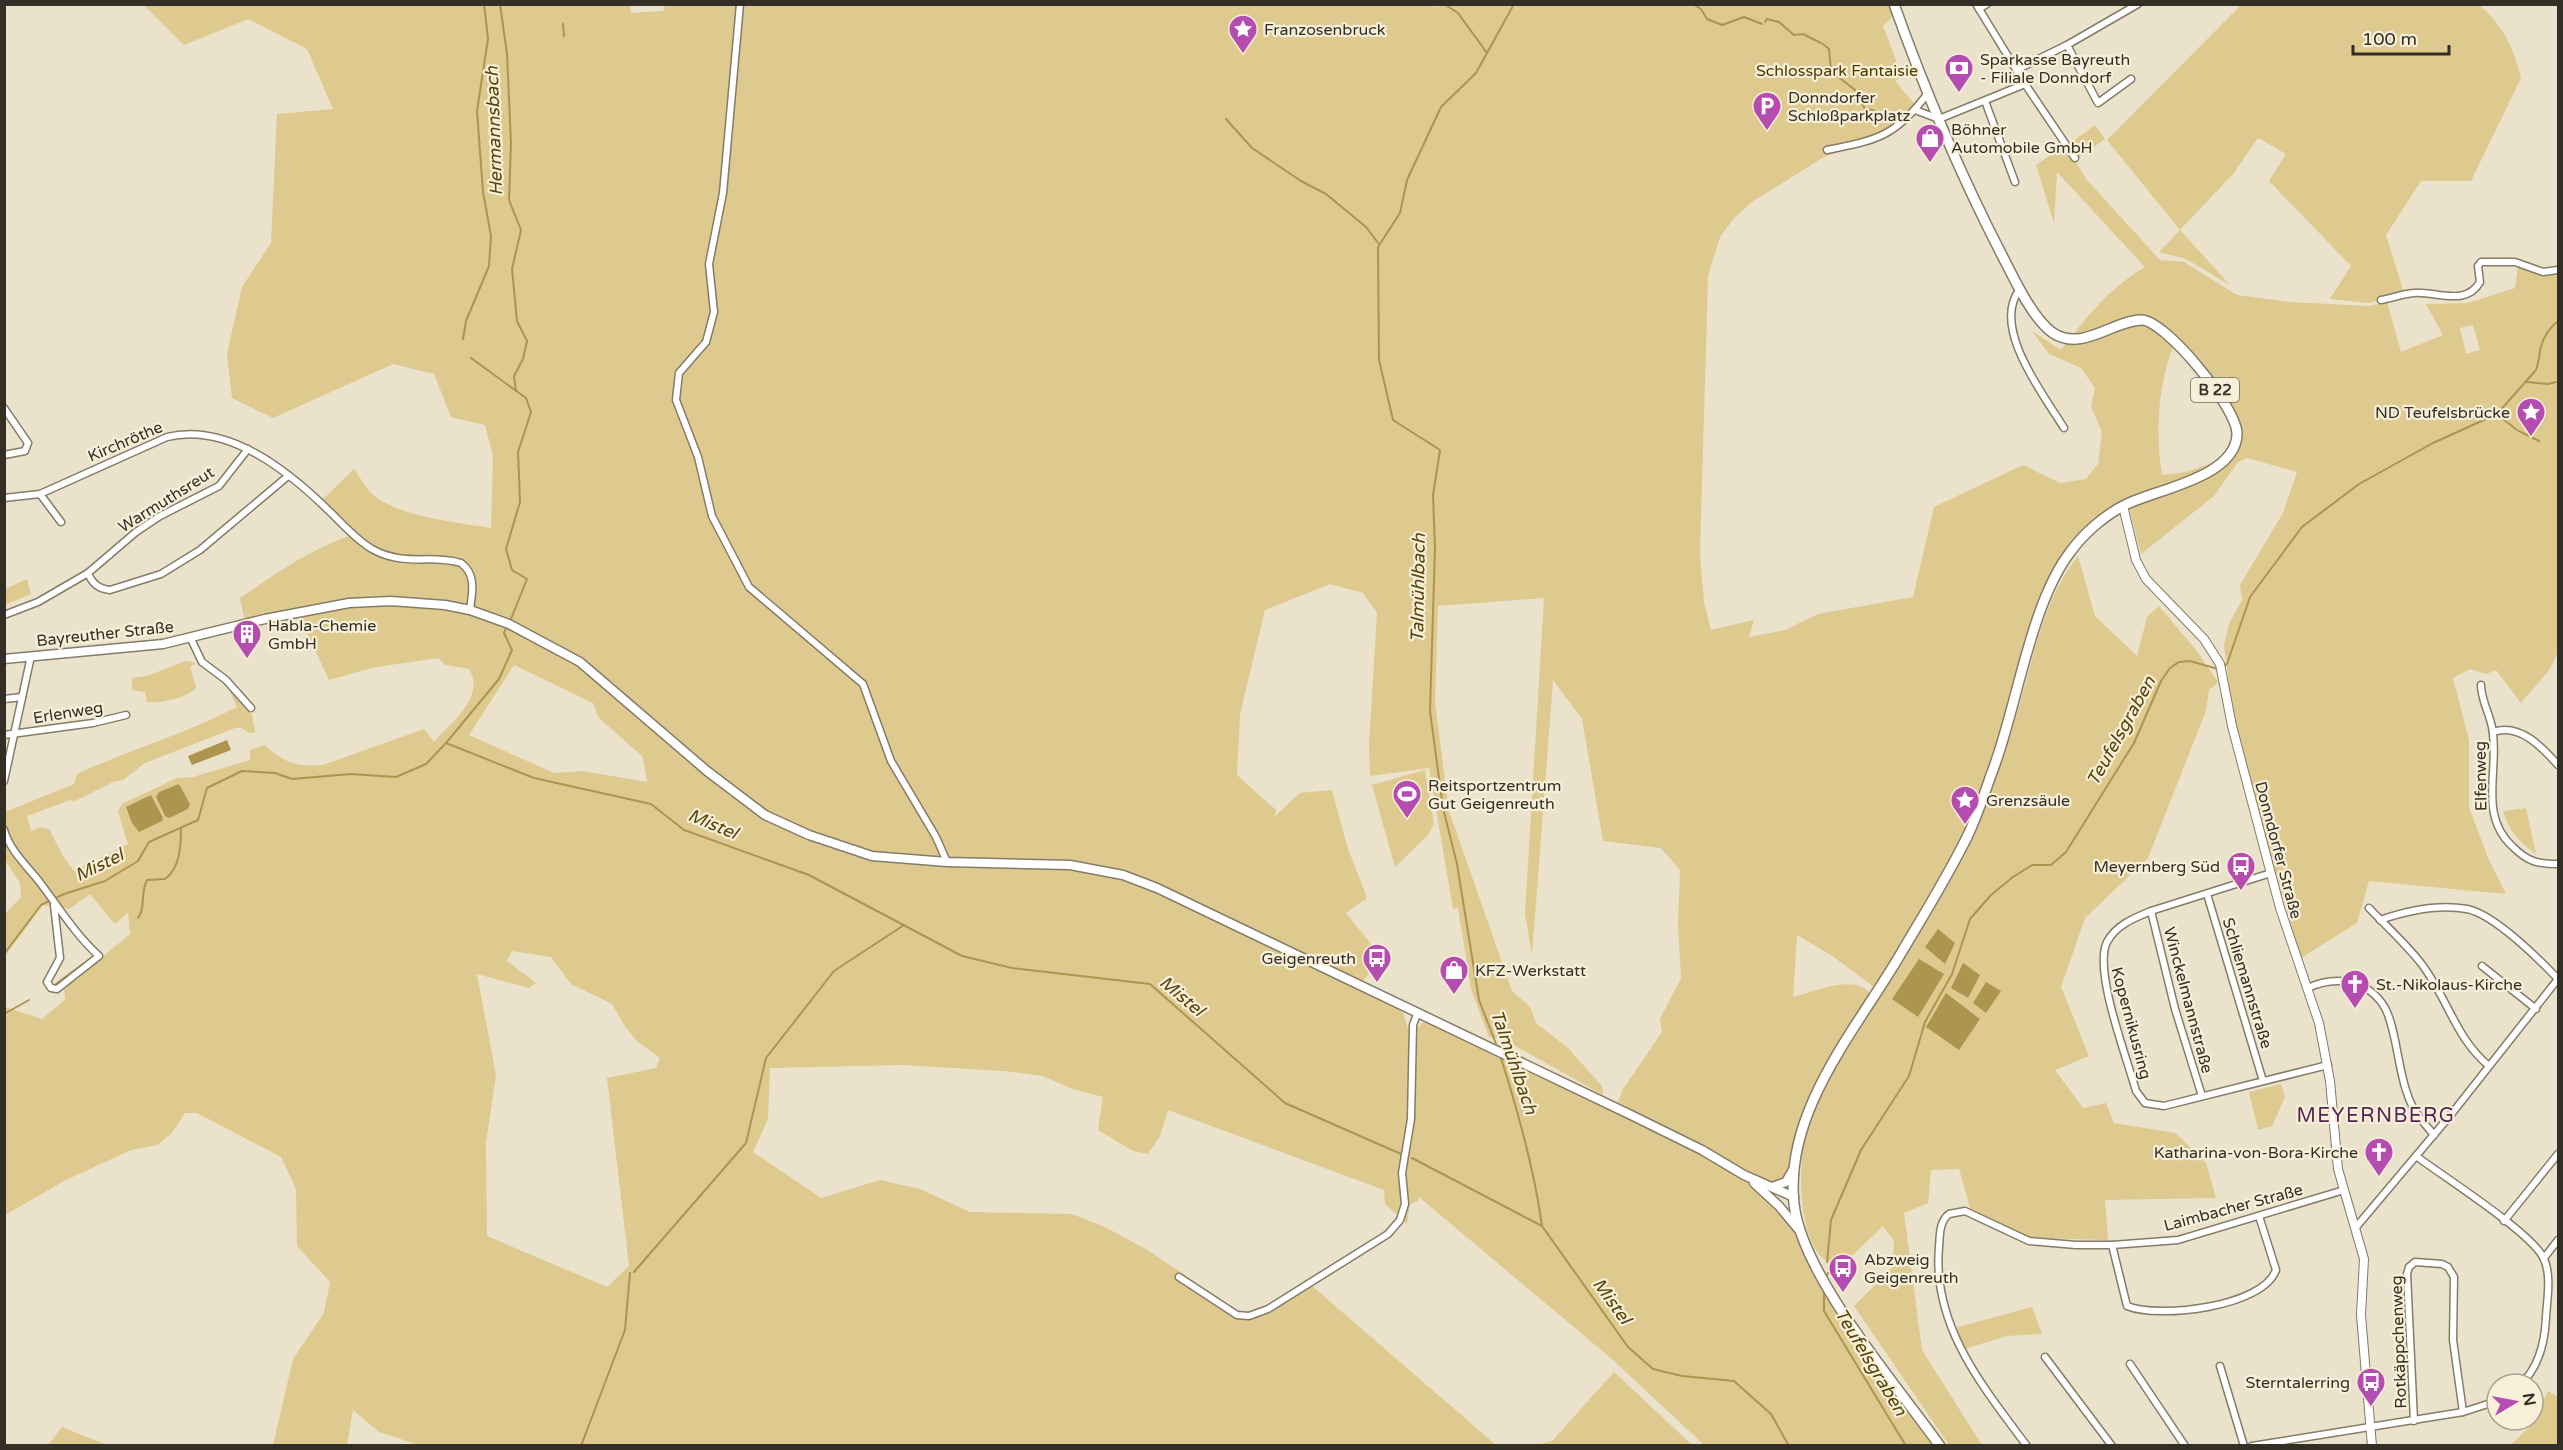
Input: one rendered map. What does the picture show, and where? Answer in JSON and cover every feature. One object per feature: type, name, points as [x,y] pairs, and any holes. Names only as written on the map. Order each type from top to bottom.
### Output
[{"type":"main road","name":"B 22","points":[[1894,4],[1971,197],[2020,289],[2045,326],[2062,338],[2086,338],[2141,320],[2157,325],[2210,384],[2234,417],[2237,425],[2236,444],[2226,460],[2192,479],[2123,506],[2094,527],[2071,551],[2054,578],[2041,612],[1995,765],[1968,834],[1899,955],[1820,1085],[1803,1126],[1796,1165],[1794,1198],[1802,1236],[1811,1258],[1836,1298],[1940,1446]]},
{"type":"main road","name":"Bayreuther Straße","points":[[4,659],[129,649],[191,639],[265,619],[349,603],[420,602],[470,610],[524,631],[580,662],[707,771],[765,815],[872,856],[947,862],[1050,863],[1123,875],[1157,888],[1503,1053],[1692,1145],[1744,1175]]},
{"type":"main road","points":[[1772,1187],[1786,1182],[1796,1165]]},
{"type":"main road","points":[[1744,1175],[1794,1198]]},
{"type":"main road","points":[[1744,1175],[1772,1199],[1802,1236]]},
{"type":"main road","points":[[1772,1199],[1780,1201],[1794,1198]]},
{"type":"street","points":[[740,4],[723,193],[710,264],[714,312],[706,342],[679,373],[676,400],[698,457],[712,516],[749,587],[863,684],[891,761],[947,862]]},
{"type":"street","points":[[1988,4],[1977,7],[2075,158]]},
{"type":"street","points":[[2016,70],[2067,45],[2138,4]]},
{"type":"street","points":[[2067,45],[2098,103],[2131,80]]},
{"type":"street","points":[[1915,110],[1940,119],[2025,84]]},
{"type":"street","points":[[1827,150],[1869,142],[1885,135],[1915,110],[1929,92]]},
{"type":"street","points":[[1986,101],[2015,182]]},
{"type":"street","points":[[2381,300],[2416,292],[2463,296],[2470,293],[2480,282],[2478,266],[2481,262],[2515,262],[2543,272],[2559,270]]},
{"type":"street","points":[[2020,289],[2014,297],[2013,339],[2064,428]]},
{"type":"street","points":[[4,408],[28,443],[25,451],[4,455]]},
{"type":"street","name":"Kirchröthe","points":[[4,498],[40,494],[115,459],[177,435],[224,440],[248,449],[288,476],[370,548],[396,558],[461,563],[473,580],[470,610]]},
{"type":"street","name":"Warmuthsreut","points":[[4,615],[38,603],[88,573],[136,532],[160,516],[219,486],[248,449]]},
{"type":"street","points":[[88,573],[90,579],[102,590],[161,574],[200,550],[288,476]]},
{"type":"street","points":[[40,494],[61,522]]},
{"type":"street","name":"Donndorfer Straße","points":[[2123,506],[2136,560],[2146,579],[2204,639],[2220,664],[2232,726],[2271,873],[2289,937],[2319,1023],[2328,1065],[2334,1147],[2364,1259],[2361,1315],[2372,1446]]},
{"type":"street","points":[[191,639],[202,662],[226,680],[251,708]]},
{"type":"street","points":[[4,781],[31,656]]},
{"type":"street","name":"Elfenweg","points":[[2481,685],[2493,732],[2491,782],[2495,819],[2507,842],[2524,858],[2535,863],[2559,864]]},
{"type":"street","points":[[4,699],[22,697]]},
{"type":"street","name":"Erlenweg","points":[[4,735],[93,723],[126,715]]},
{"type":"street","points":[[2493,732],[2505,728],[2516,731],[2533,740],[2559,765]]},
{"type":"street","points":[[4,830],[12,848],[49,895],[54,905],[83,942],[99,956],[54,988],[47,982],[60,958],[54,905]]},
{"type":"street","name":"Kopernikusring","points":[[2271,873],[2132,918],[2111,935],[2103,952],[2103,976],[2140,1098],[2157,1107],[2328,1065]]},
{"type":"street","name":"Schliemannstraße","points":[[2207,894],[2263,1081]]},
{"type":"street","points":[[2369,908],[2421,963],[2461,1036],[2472,1052],[2489,1066]]},
{"type":"street","points":[[2356,1226],[2434,1135],[2558,979],[2517,939],[2469,909],[2412,911],[2380,920]]},
{"type":"street","name":"Winckelmannstraße","points":[[2151,911],[2175,1008],[2202,1096]]},
{"type":"street","points":[[2482,966],[2536,1009]]},
{"type":"street","points":[[2308,988],[2330,981],[2350,982],[2369,990],[2384,1007],[2407,1093],[2418,1116],[2434,1135]]},
{"type":"street","points":[[1179,1277],[1237,1315],[1249,1316],[1268,1309],[1388,1234],[1400,1220],[1405,1204],[1401,1173],[1411,1119],[1413,1025],[1418,1012]]},
{"type":"street","points":[[2504,1221],[2559,1154]]},
{"type":"street","points":[[2416,1156],[2533,1244],[2544,1258],[2548,1290],[2546,1331],[2535,1366],[2530,1372]]},
{"type":"street","name":"Laimbacher Straße","points":[[2027,1446],[1978,1380],[1949,1322],[1942,1300],[1938,1253],[1944,1218],[1955,1210],[1965,1211],[2030,1241],[2112,1245],[2178,1240],[2344,1190]]},
{"type":"street","points":[[2112,1245],[2127,1306],[2166,1313],[2232,1301],[2264,1285],[2273,1277],[2276,1263],[2259,1216]]},
{"type":"street","points":[[2544,1258],[2559,1240]]},
{"type":"street","name":"Rotkäppchenweg","points":[[2414,1421],[2407,1274],[2412,1263],[2442,1264],[2448,1267],[2454,1277],[2453,1340],[2463,1412]]},
{"type":"street","points":[[2045,1357],[2112,1446]]},
{"type":"street","points":[[2130,1364],[2185,1446]]},
{"type":"street","points":[[2220,1366],[2244,1446]]},
{"type":"street","points":[[2252,1446],[2414,1421],[2463,1412],[2485,1405]]},
{"type":"green space","name":"Schlosspark Fantaisie","points":[[630,4],[631,13],[663,11],[666,4],[1425,4],[1435,7],[1445,4],[1889,5],[1893,16],[1883,26],[1902,76],[1895,81],[1917,107],[1885,135],[1824,157],[1752,202],[1734,218],[1720,237],[1708,276],[1700,554],[1704,602],[1711,630],[1754,620],[1749,637],[1785,630],[1818,614],[1913,597],[1934,507],[2023,465],[2060,483],[2086,479],[2098,464],[2102,432],[2091,406],[2095,388],[2081,368],[2049,354],[2032,331],[2061,350],[2109,294],[2145,267],[2057,172],[2054,223],[2036,165],[2066,145],[2086,179],[2160,260],[2184,262],[2237,295],[2289,302],[2369,306],[2387,302],[2401,352],[2443,335],[2426,304],[2468,303],[2515,288],[2518,266],[2542,276],[2558,275],[2558,650],[2547,672],[2521,703],[2496,670],[2486,674],[2470,669],[2453,678],[2469,740],[2469,808],[2489,860],[2506,894],[2369,881],[2357,923],[2301,958],[2255,802],[2227,692],[2229,683],[2224,645],[2229,624],[2242,600],[2240,585],[2283,513],[2297,472],[2247,458],[2238,462],[2214,496],[2141,554],[2129,508],[2121,501],[2074,542],[2041,603],[1986,777],[1962,841],[1903,943],[1874,987],[1831,955],[1797,935],[1793,997],[1845,984],[1864,988],[1871,995],[1823,1073],[1791,1170],[1785,1179],[1772,1184],[1618,1102],[1623,1089],[1662,1032],[1660,1019],[1681,978],[1678,925],[1680,870],[1661,848],[1603,841],[1582,719],[1553,680],[1532,955],[1525,914],[1544,598],[1438,606],[1435,702],[1449,811],[1512,991],[1530,1007],[1536,1023],[1568,1048],[1602,1086],[1603,1095],[1503,1039],[1489,1037],[1471,989],[1458,908],[1453,909],[1429,768],[1370,776],[1369,744],[1377,613],[1363,593],[1330,584],[1265,610],[1240,714],[1237,775],[1276,810],[1274,817],[1300,793],[1332,790],[1347,846],[1367,898],[1346,913],[1382,958],[1358,987],[1403,1012],[1410,1036],[1427,1018],[1659,1132],[1745,1179],[1763,1193],[1790,1222],[1812,1273],[1932,1445],[1704,1445],[1613,1360],[1419,1197],[1418,1201],[1410,1204],[1407,1224],[1385,1204],[1384,1190],[1168,1110],[1160,1136],[1148,1154],[1133,1151],[1098,1130],[1103,1097],[1070,1088],[1043,1076],[1004,1071],[902,1065],[770,1068],[768,1119],[753,1152],[821,1198],[880,1180],[920,1189],[970,1212],[1072,1214],[1105,1227],[1149,1251],[1186,1276],[1189,1285],[1236,1316],[1248,1317],[1311,1285],[1496,1445],[422,1446],[379,1432],[353,1410],[347,1445],[273,1445],[293,1359],[324,1313],[330,1282],[297,1246],[296,1189],[281,1157],[197,1113],[185,1113],[172,1133],[157,1145],[131,1150],[66,1180],[5,1215],[5,1007],[42,1019],[65,1000],[64,989],[130,934],[128,912],[115,924],[90,894],[69,909],[43,905],[5,956],[5,914],[21,897],[20,883],[5,860],[5,812],[74,784],[77,774],[237,707],[230,692],[232,690],[252,715],[255,732],[250,733],[241,728],[235,728],[145,763],[123,780],[113,782],[75,801],[70,800],[27,816],[31,831],[40,827],[49,829],[74,871],[128,844],[118,812],[122,804],[177,778],[193,777],[250,760],[250,750],[265,745],[285,760],[298,764],[323,765],[424,729],[434,742],[470,699],[473,679],[469,669],[445,665],[439,658],[376,667],[329,680],[297,611],[245,622],[240,598],[308,554],[352,535],[319,503],[354,469],[370,492],[395,507],[444,521],[491,528],[493,456],[485,425],[451,417],[434,374],[393,364],[273,418],[232,398],[227,354],[242,287],[271,243],[277,114],[333,109],[307,49],[248,19],[184,45],[144,5]],"holes":[[[2473,325],[2480,350],[2466,354],[2460,328]],[[2176,339],[2220,391],[2239,424],[2233,456],[2186,472],[2162,475],[2159,440],[2160,406],[2170,355]],[[514,665],[593,703],[599,718],[643,757],[647,782],[583,771],[554,773],[469,735]],[[512,951],[551,957],[571,984],[612,1004],[626,1028],[637,1041],[660,1058],[656,1068],[607,1078],[629,1266],[607,1287],[487,1236],[486,1143],[496,1075],[477,974],[529,988],[536,983],[507,961]]]},
{"type":"green space","points":[[2241,5],[2479,5],[2495,21],[2506,37],[2521,78],[2471,181],[2421,181],[2386,235],[2404,293],[2369,303],[2330,299],[2351,266],[2269,181],[2286,154],[2258,138],[2233,174],[2180,230],[2107,140]]},
{"type":"green space","points":[[2095,125],[2105,139],[2078,158],[2068,145]]},
{"type":"green space","points":[[2180,230],[2230,285],[2186,259],[2159,252]]},
{"type":"green space","points":[[2078,556],[2095,616],[2137,656],[2147,617],[2159,606],[2196,650],[2218,682],[2209,690],[2206,711],[2148,858],[2085,918],[2061,987],[2089,1056],[2055,1070],[2083,1108],[2106,1103],[2114,1123],[2176,1133],[2206,1163],[2216,1198],[2105,1200],[2108,1240],[2031,1238],[1970,1208],[1959,1169],[1931,1170],[1928,1203],[1904,1213],[1922,1350],[1982,1445],[1949,1445],[1854,1306],[1893,1267],[1894,1241],[1883,1226],[1854,1254],[1833,1264],[1821,1256],[1812,1242],[1804,1213],[1801,1181],[1803,1151],[1810,1120],[1826,1084],[1899,968],[1967,843],[2010,734],[2047,612],[2066,573]]},
{"type":"green space","points":[[27,579],[31,594],[5,605],[5,589]]},
{"type":"green space","points":[[186,661],[196,663],[190,667],[196,687],[188,694],[166,701],[147,702],[145,692],[132,690],[132,678],[147,676]]},
{"type":"green space","name":"Reitsportzentrum Gut Geigenreuth","points":[[1425,770],[1434,824],[1428,835],[1395,867],[1372,785]]},
{"type":"green space","points":[[2526,808],[2536,854],[2515,836],[2503,811]]},
{"type":"green space","points":[[2281,1084],[2285,1097],[2272,1126],[2258,1130],[2249,1092]]},
{"type":"green space","points":[[2032,1307],[2042,1334],[2007,1336],[1961,1350],[1951,1329]]},
{"type":"green space","points":[[1614,1372],[1692,1445],[1538,1445],[1553,1440]]},
{"type":"green space","points":[[2548,1391],[2558,1397],[2558,1445],[2511,1445],[2524,1432],[2545,1432],[2545,1397]]},
{"type":"green space","points":[[62,1427],[107,1445],[48,1445]]},
{"type":"shaded area","points":[[227,740],[231,750],[192,765],[188,756]]},
{"type":"shaded area","points":[[179,784],[190,804],[188,809],[169,818],[165,816],[156,797],[159,792]]},
{"type":"shaded area","points":[[151,795],[163,818],[162,821],[139,832],[132,823],[126,807]]},
{"type":"shaded area","points":[[1938,929],[1955,943],[1945,964],[1925,947]]},
{"type":"shaded area","points":[[1919,959],[1944,974],[1918,1017],[1892,999]]},
{"type":"shaded area","points":[[1963,963],[1980,975],[1968,998],[1951,988]]},
{"type":"shaded area","points":[[1986,982],[2001,991],[1986,1013],[1973,1003]]},
{"type":"shaded area","points":[[1946,993],[1980,1019],[1959,1050],[1926,1027]]},
{"type":"waterway","points":[[463,339],[466,321],[489,266],[491,236],[483,192],[477,111],[488,39],[484,4]]},
{"type":"waterway","name":"Hermannsbach","points":[[500,4],[507,54],[511,143],[509,200],[521,230],[512,269],[517,321],[527,341],[523,359],[514,376],[516,391]]},
{"type":"waterway","points":[[1444,4],[1458,13],[1487,53]]},
{"type":"waterway","name":"Talmühlbach","points":[[1498,1049],[1479,1000],[1457,864],[1443,808],[1430,711],[1435,548],[1433,495],[1440,450],[1393,420],[1379,360],[1378,247],[1400,213],[1407,180],[1441,107],[1476,73],[1514,4]]},
{"type":"waterway","points":[[1693,4],[1701,9],[1707,19],[1722,25],[1744,17],[1762,24]]},
{"type":"waterway","points":[[1765,22],[1767,19],[1779,22],[1794,35],[1803,34],[1821,43]]},
{"type":"waterway","points":[[563,24],[564,36]]},
{"type":"waterway","points":[[1823,44],[1829,49],[1831,71],[1855,90],[1865,109],[1873,110],[1881,116]]},
{"type":"waterway","points":[[1226,119],[1252,148],[1301,181],[1326,194],[1366,227],[1379,244]]},
{"type":"waterway","points":[[1887,121],[1895,121]]},
{"type":"waterway","points":[[2539,358],[2545,337],[2558,321]]},
{"type":"waterway","name":"Hermannsbach","points":[[471,358],[526,398],[531,412],[518,452],[520,502],[506,549],[512,570],[527,579],[511,619]]},
{"type":"waterway","name":"Teufelsgraben","points":[[2223,666],[2227,664],[2250,597],[2302,527],[2359,484],[2433,443],[2497,414],[2536,370],[2539,359]]},
{"type":"waterway","points":[[2527,382],[2548,384],[2556,382]]},
{"type":"waterway","points":[[2498,415],[2517,430]]},
{"type":"waterway","points":[[2519,431],[2539,441]]},
{"type":"waterway","points":[[446,743],[499,679],[512,650],[504,633],[506,628]]},
{"type":"waterway","name":"Teufelsgraben","points":[[1827,1262],[1831,1220],[1861,1150],[1909,1076],[1925,1022],[1952,974],[1970,919],[1991,895],[2013,877],[2032,865],[2051,865],[2066,852],[2134,743],[2161,681],[2170,668],[2179,662],[2190,661],[2218,669]]},
{"type":"waterway","name":"Mistel","points":[[4,954],[41,905],[64,894],[105,881],[138,861],[149,842],[198,820],[207,788],[242,771],[275,773],[292,779],[351,774],[396,777],[426,764],[446,743],[534,778],[651,804],[684,830],[809,875],[962,956],[1012,968],[1150,984],[1285,1103],[1401,1154]]},
{"type":"waterway","points":[[138,918],[142,910],[147,880],[165,879],[177,863],[181,828]]},
{"type":"waterway","points":[[634,1272],[746,1143],[766,1058],[834,971],[904,925]]},
{"type":"waterway","points":[[56,984],[83,964]]},
{"type":"waterway","points":[[4,1014],[29,1000]]},
{"type":"waterway","name":"Talmühlbach","points":[[1500,1055],[1525,1139],[1542,1226]]},
{"type":"waterway","name":"Mistel","points":[[1412,1158],[1542,1226],[1628,1347],[1653,1369],[1682,1376],[1734,1381],[1771,1414],[1789,1446]]},
{"type":"waterway","points":[[581,1446],[625,1330],[630,1273]]},
{"type":"waterway","name":"Teufelsgraben","points":[[1824,1289],[1824,1311],[1906,1446]]},
{"type":"place","name":"Franzosenbruck","points":[[1243,54]]},
{"type":"place","name":"Sparkasse Bayreuth - Filiale Donndorf","points":[[1959,94]]},
{"type":"place","name":"Donndorfer Schloßparkplatz","points":[[1767,132]]},
{"type":"place","name":"Böhner Automobile GmbH","points":[[1930,164]]},
{"type":"place","name":"ND Teufelsbrücke","points":[[2531,438]]},
{"type":"place","name":"Habla-Chemie GmbH","points":[[247,660]]},
{"type":"place","name":"Reitsportzentrum Gut Geigenreuth","points":[[1407,820]]},
{"type":"place","name":"Grenzsäule","points":[[1965,826]]},
{"type":"place","name":"Meyernberg Süd","points":[[2241,892]]},
{"type":"place","name":"Geigenreuth","points":[[1377,984]]},
{"type":"place","name":"KFZ-Werkstatt","points":[[1454,996]]},
{"type":"place","name":"St.-Nikolaus-Kirche","points":[[2355,1010]]},
{"type":"place","name":"Katharina-von-Bora-Kirche","points":[[2379,1178]]},
{"type":"place","name":"Abzweig Geigenreuth","points":[[1843,1294]]},
{"type":"place","name":"Sterntalerring","points":[[2371,1408]]},
{"type":"district","name":"MEYERNBERG","points":[[2376,1115]]}]
